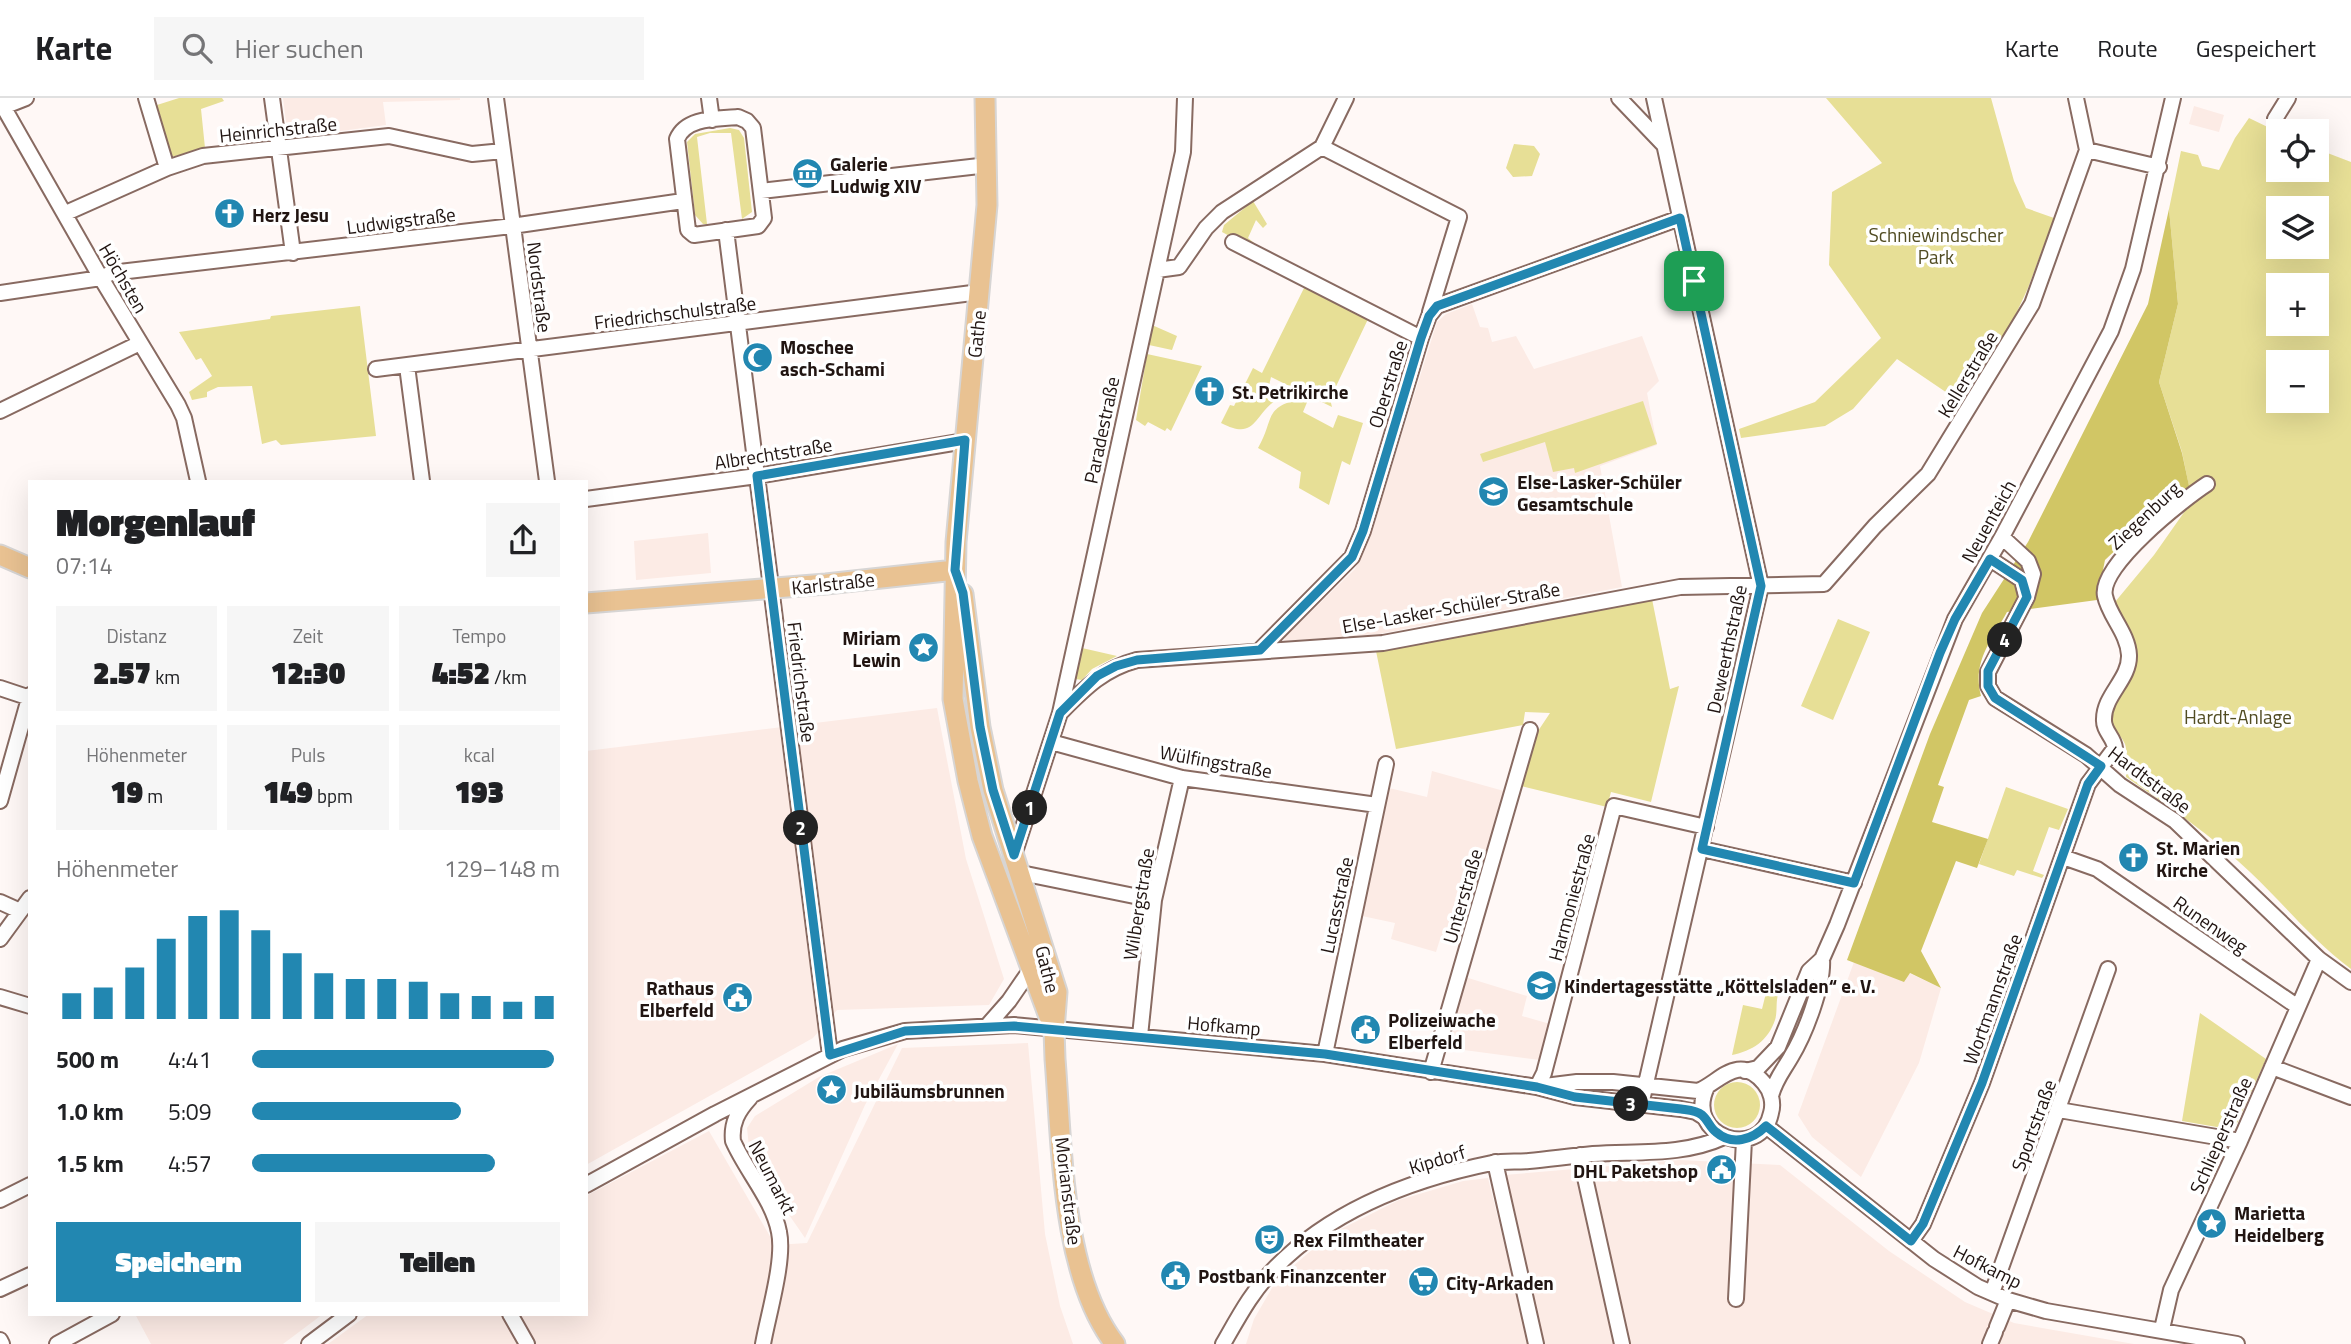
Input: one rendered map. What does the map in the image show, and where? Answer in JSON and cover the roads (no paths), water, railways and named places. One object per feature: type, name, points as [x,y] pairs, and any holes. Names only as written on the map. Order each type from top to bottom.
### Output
[{"type":"main road","name":"Gathe","points":[[985,98],[988,165],[980,292],[955,570],[953,699],[980,831],[1054,1030]]},
{"type":"main road","points":[[0,555],[28,567]]},
{"type":"main road","name":"Gathe","points":[[955,570],[963,593],[985,752],[993,790],[1057,992],[1054,1030]]},
{"type":"main road","name":"Karlstraße","points":[[588,603],[772,589],[955,570]]},
{"type":"main road","points":[[1001,888],[1016,894],[1024,890],[1020,871]]},
{"type":"main road","name":"Morianstraße","points":[[1054,1030],[1071,1236],[1093,1302],[1115,1344]]},
{"type":"street","points":[[3,111],[26,98]]},
{"type":"street","points":[[146,98],[167,168]]},
{"type":"street","points":[[272,98],[293,253]]},
{"type":"street","name":"Nordstraße","points":[[496,98],[547,480]]},
{"type":"street","points":[[709,98],[712,120]]},
{"type":"street","name":"Paradestraße","points":[[1020,871],[1060,713],[1183,152],[1185,98]]},
{"type":"street","points":[[1157,270],[1179,267],[1206,228],[1222,212],[1322,147],[1346,98]]},
{"type":"street","points":[[1619,98],[1664,145]]},
{"type":"street","name":"Deweerthstraße","points":[[1641,1105],[1761,586],[1654,98]]},
{"type":"street","points":[[2076,98],[2087,150],[2159,167]]},
{"type":"street","name":"Neuenteich","points":[[1745,1071],[1758,1068],[1778,1047],[1809,971],[1822,959],[1854,883],[1955,619],[2002,537],[2111,331],[2133,269],[2174,98]]},
{"type":"street","points":[[2275,119],[2288,98]]},
{"type":"street","name":"Höchsten","points":[[3,111],[66,213],[184,418],[198,480]]},
{"type":"street","points":[[738,117],[747,121],[753,128],[761,191],[764,218],[758,226],[694,235],[688,230],[683,201],[677,139],[680,129],[691,123],[712,120],[738,117]]},
{"type":"street","name":"Heinrichstraße","points":[[66,213],[167,168],[203,156],[389,136],[472,154],[503,151]]},
{"type":"street","name":"Oberstraße","points":[[1260,650],[1352,557],[1363,531],[1460,217],[1322,147]]},
{"type":"street","name":"Kellerstraße","points":[[1824,584],[1875,526],[1928,474],[2025,315],[2050,257],[2087,150]]},
{"type":"street","points":[[761,191],[988,165]]},
{"type":"street","name":"Ludwigstraße","points":[[0,293],[101,278],[111,274],[512,226],[683,201]]},
{"type":"street","points":[[1429,316],[1437,306],[1680,218]]},
{"type":"street","name":"Friedrichstraße","points":[[726,230],[830,1055]]},
{"type":"street","points":[[1233,242],[1421,338]]},
{"type":"street","name":"Friedrichschulstraße","points":[[376,369],[980,292]]},
{"type":"street","points":[[0,411],[140,344]]},
{"type":"street","points":[[407,366],[422,480]]},
{"type":"street","name":"Albrechtstraße","points":[[588,499],[757,476],[965,440]]},
{"type":"street","name":"Ziegenburg","points":[[2101,766],[2115,748],[2115,743],[2105,727],[2105,710],[2125,673],[2129,657],[2125,639],[2105,596],[2105,586],[2110,575],[2140,540],[2175,507],[2207,484]]},
{"type":"street","name":"Hardtstraße","points":[[2002,537],[2028,561],[2033,574],[2027,597],[1988,671],[1988,686],[1995,698],[2101,766],[2120,785],[2175,821],[2319,959],[2351,982]]},
{"type":"street","points":[[1990,559],[2022,580],[2027,597]]},
{"type":"street","name":"Else-Lasker-Schüler-Straße","points":[[1060,713],[1097,676],[1116,666],[1163,656],[1383,643],[1680,587],[1824,584]]},
{"type":"street","points":[[0,688],[28,697]]},
{"type":"street","points":[[0,801],[28,701]]},
{"type":"street","name":"Unterstraße","points":[[1431,1072],[1530,730]]},
{"type":"street","name":"Wülfingstraße","points":[[1051,741],[1182,778],[1377,805]]},
{"type":"street","name":"Lucasstraße","points":[[1325,1054],[1386,764]]},
{"type":"street","name":"Wortmannstraße","points":[[1911,1241],[1923,1224],[1982,1083],[2088,784],[2101,766]]},
{"type":"street","name":"Wilbergstraße","points":[[1140,1036],[1154,901],[1182,778]]},
{"type":"street","name":"Harmoniestraße","points":[[1537,1087],[1544,1073],[1614,806],[1706,827]]},
{"type":"street","points":[[1702,849],[1854,883]]},
{"type":"street","name":"Runenweg","points":[[2063,857],[2096,869],[2298,1007]]},
{"type":"street","points":[[1020,871],[1154,901]]},
{"type":"street","points":[[0,939],[28,901]]},
{"type":"street","points":[[0,902],[20,911]]},
{"type":"street","name":"Neuenteich","points":[[1771,1096],[1774,1084],[1800,1040],[1823,973],[1822,959]]},
{"type":"street","name":"Schlieperstraße","points":[[2162,1329],[2171,1290],[2240,1141],[2319,959]]},
{"type":"street","points":[[987,1026],[1009,1001],[1031,969]]},
{"type":"street","name":"Sportstraße","points":[[1992,1293],[2108,969]]},
{"type":"street","points":[[0,997],[28,1005]]},
{"type":"street","name":"Hofkamp","points":[[905,1031],[1014,1026],[1325,1054],[1537,1087],[1575,1097],[1681,1109],[1704,1117]]},
{"type":"street","name":"Neumarkt","points":[[589,1179],[830,1055],[905,1031]]},
{"type":"street","points":[[2272,1067],[2351,1097]]},
{"type":"street","points":[[1745,1071],[1764,1083],[1771,1096],[1772,1112],[1766,1126],[1756,1135],[1744,1140],[1724,1137],[1716,1132],[1704,1117],[1703,1099],[1713,1080],[1728,1072],[1745,1071]]},
{"type":"street","name":"Hofkamp","points":[[1537,1087],[1577,1082],[1646,1085],[1681,1091],[1698,1091],[1707,1087]]},
{"type":"street","name":"Neumarkt","points":[[754,1094],[735,1119],[732,1129],[733,1141],[774,1217],[780,1242],[778,1268],[763,1344]]},
{"type":"street","points":[[2059,1110],[2240,1141]]},
{"type":"street","name":"Hofkamp","points":[[1766,1126],[1950,1271],[1992,1293],[2046,1311],[2237,1344]]},
{"type":"street","name":"Kipdorf","points":[[1223,1344],[1251,1295],[1274,1269],[1314,1234],[1353,1210],[1390,1194],[1445,1175],[1495,1163],[1650,1150],[1685,1151],[1724,1137]]},
{"type":"street","points":[[1737,1299],[1744,1140]]},
{"type":"street","points":[[1580,1155],[1622,1344]]},
{"type":"street","points":[[1495,1163],[1536,1344]]},
{"type":"street","points":[[0,1200],[28,1186]]},
{"type":"street","points":[[0,1289],[28,1276]]},
{"type":"street","points":[[1994,1334],[2008,1300]]},
{"type":"street","points":[[57,1344],[108,1316]]},
{"type":"street","points":[[309,1344],[346,1316]]},
{"type":"street","points":[[511,1316],[527,1344]]},
{"type":"place","name":"Galerie Ludwig XIV","points":[[807,174]]},
{"type":"place","name":"Herz Jesu","points":[[229,214]]},
{"type":"place","name":"Moschee asch-Schami","points":[[757,357]]},
{"type":"place","name":"St. Petrikirche","points":[[1209,391]]},
{"type":"place","name":"Else-Lasker-Schüler Gesamtschule","points":[[1494,492]]},
{"type":"place","name":"Miriam Lewin","points":[[924,648]]},
{"type":"place","name":"St. Marien Kirche","points":[[2133,858]]},
{"type":"place","name":"Kindertagesstätte „Köttelsladen“ e. V.","points":[[1541,985]]},
{"type":"place","name":"Rathaus Elberfeld","points":[[737,998]]},
{"type":"place","name":"Polizeiwache Elberfeld","points":[[1365,1030]]},
{"type":"place","name":"Jubiläumsbrunnen","points":[[831,1090]]},
{"type":"place","name":"DHL Paketshop","points":[[1721,1170]]},
{"type":"place","name":"Marietta Heidelberg","points":[[2211,1223]]},
{"type":"place","name":"Rex Filmtheater","points":[[1270,1239]]},
{"type":"place","name":"Postbank Finanzcenter","points":[[1175,1275]]},
{"type":"place","name":"City-Arkaden","points":[[1423,1282]]},
{"type":"park label","name":"Schniewindscher Park","points":[[1936,245]]},
{"type":"park label","name":"Hardt-Anlage","points":[[2238,716]]}]
